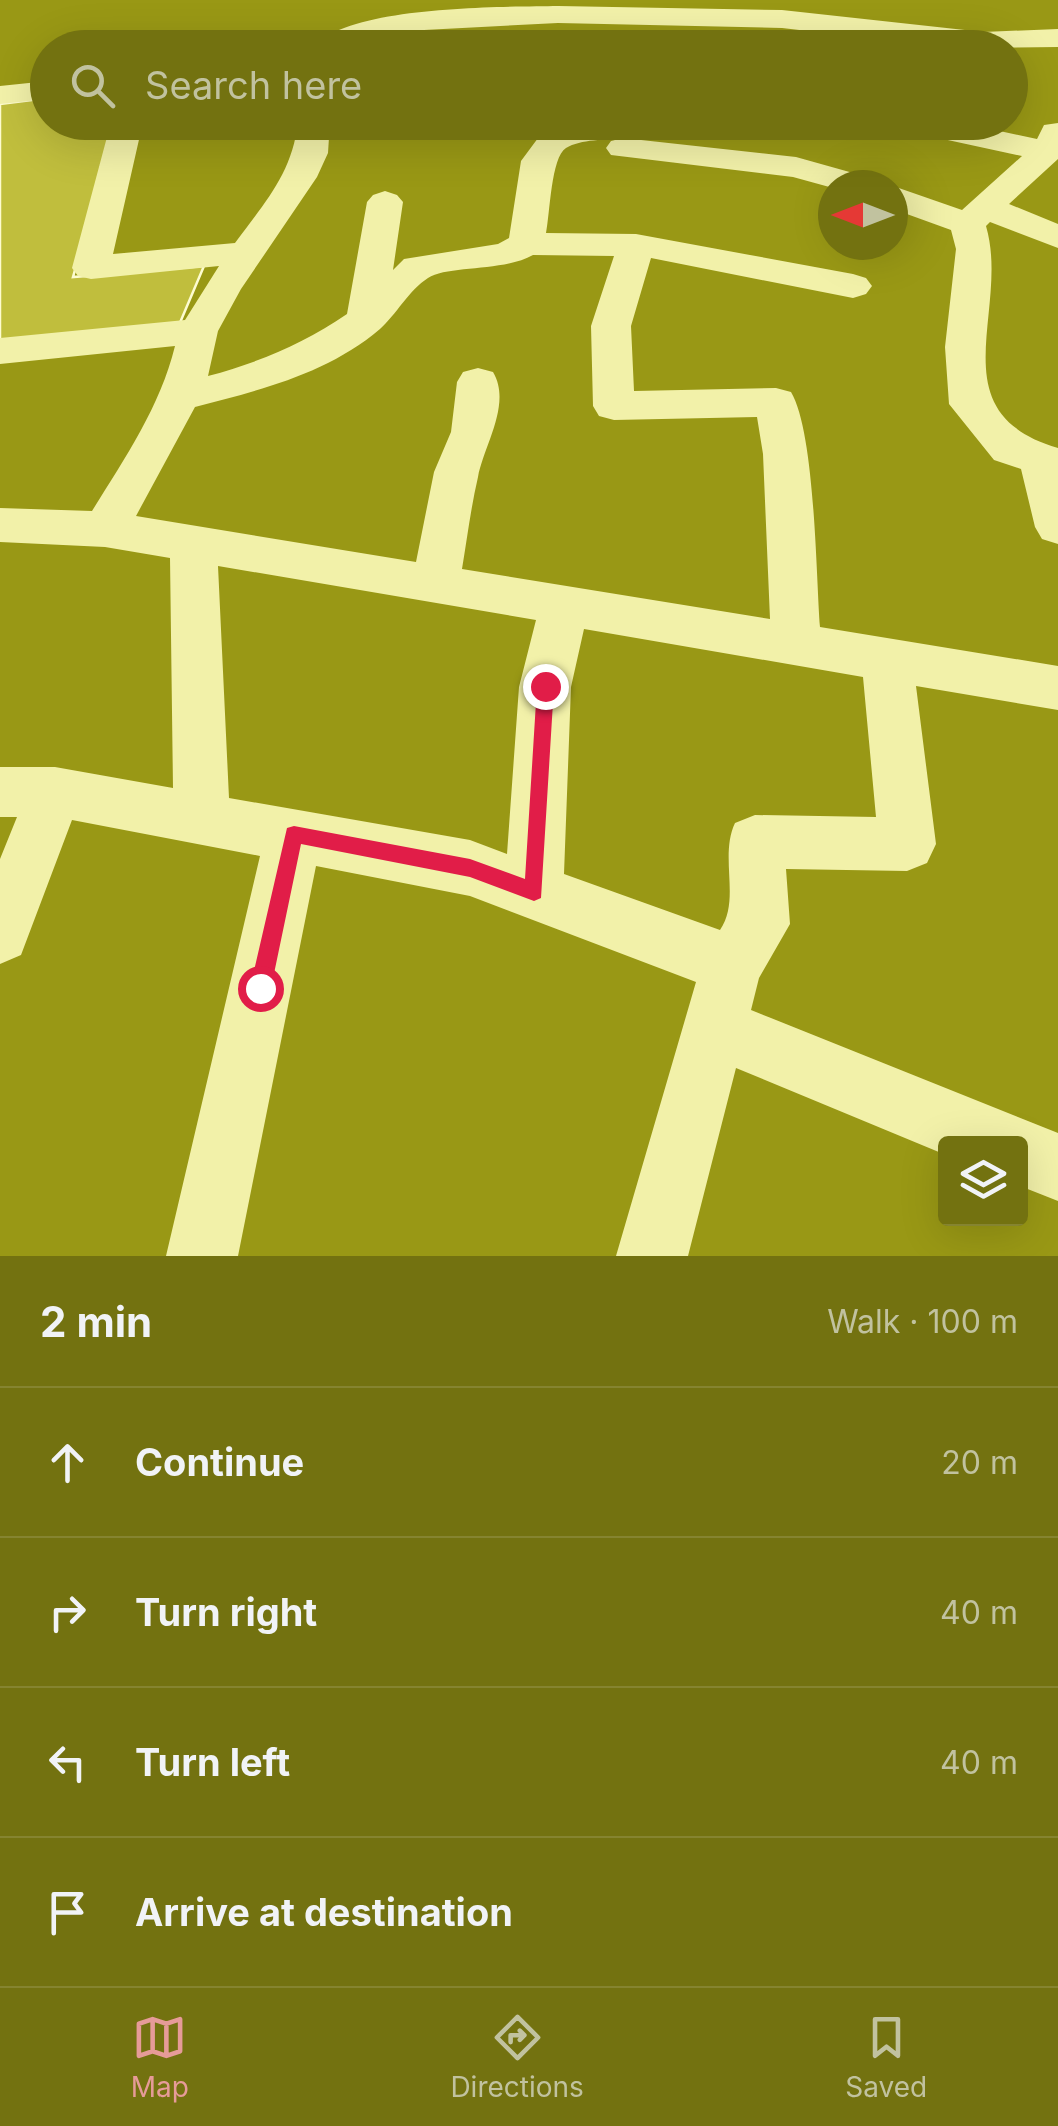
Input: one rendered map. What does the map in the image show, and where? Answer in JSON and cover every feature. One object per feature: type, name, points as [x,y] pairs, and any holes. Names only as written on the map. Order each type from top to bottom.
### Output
[{"type":"street","points":[[567,6],[584,30]]},
{"type":"street","points":[[349,30],[361,23],[494,8],[567,6],[825,11],[853,30]]},
{"type":"street","points":[[494,8],[500,30]]},
{"type":"street","points":[[952,10],[1058,30]]},
{"type":"street","points":[[1028,39],[1058,38]]},
{"type":"street","points":[[0,95],[30,92]]},
{"type":"street","points":[[1052,139],[975,216],[965,347],[970,404],[1009,449],[1049,461],[1058,527]]},
{"type":"street","points":[[123,140],[91,268],[173,256],[247,253]]},
{"type":"street","points":[[104,529],[141,473],[177,398],[198,330],[300,177],[312,140]]},
{"type":"street","points":[[526,244],[538,161],[556,140]]},
{"type":"street","points":[[588,140],[818,173]]},
{"type":"street","points":[[908,200],[1058,237]]},
{"type":"street","points":[[366,320],[385,202]]},
{"type":"street","points":[[177,398],[260,376],[321,351],[366,320],[418,268],[508,254],[526,244],[636,245],[703,254],[853,286]]},
{"type":"street","points":[[636,245],[611,326],[614,406],[776,402],[786,454],[796,645]]},
{"type":"street","points":[[0,351],[198,330]]},
{"type":"street","points":[[435,586],[456,472],[473,432],[478,382]]},
{"type":"street","points":[[0,525],[104,529],[1058,688]]},
{"type":"street","points":[[193,544],[202,817]]},
{"type":"street","points":[[534,892],[545,686],[564,607]]},
{"type":"street","points":[[652,1256],[732,966],[760,924],[755,842],[907,844],[887,660]]},
{"type":"street","points":[[0,934],[28,792],[202,817],[470,868],[732,966]]},
{"type":"street","points":[[202,1256],[294,834]]},
{"type":"street","points":[[715,1027],[981,1136]]},
{"type":"street","points":[[1028,1154],[1058,1166]]},
{"type":"building","points":[[30,100],[30,140],[112,140],[73,277],[204,266],[179,325],[0,343],[0,104]]},
{"type":"route","points":[[260,988],[294,834],[470,868],[534,892],[545,686]]}]
